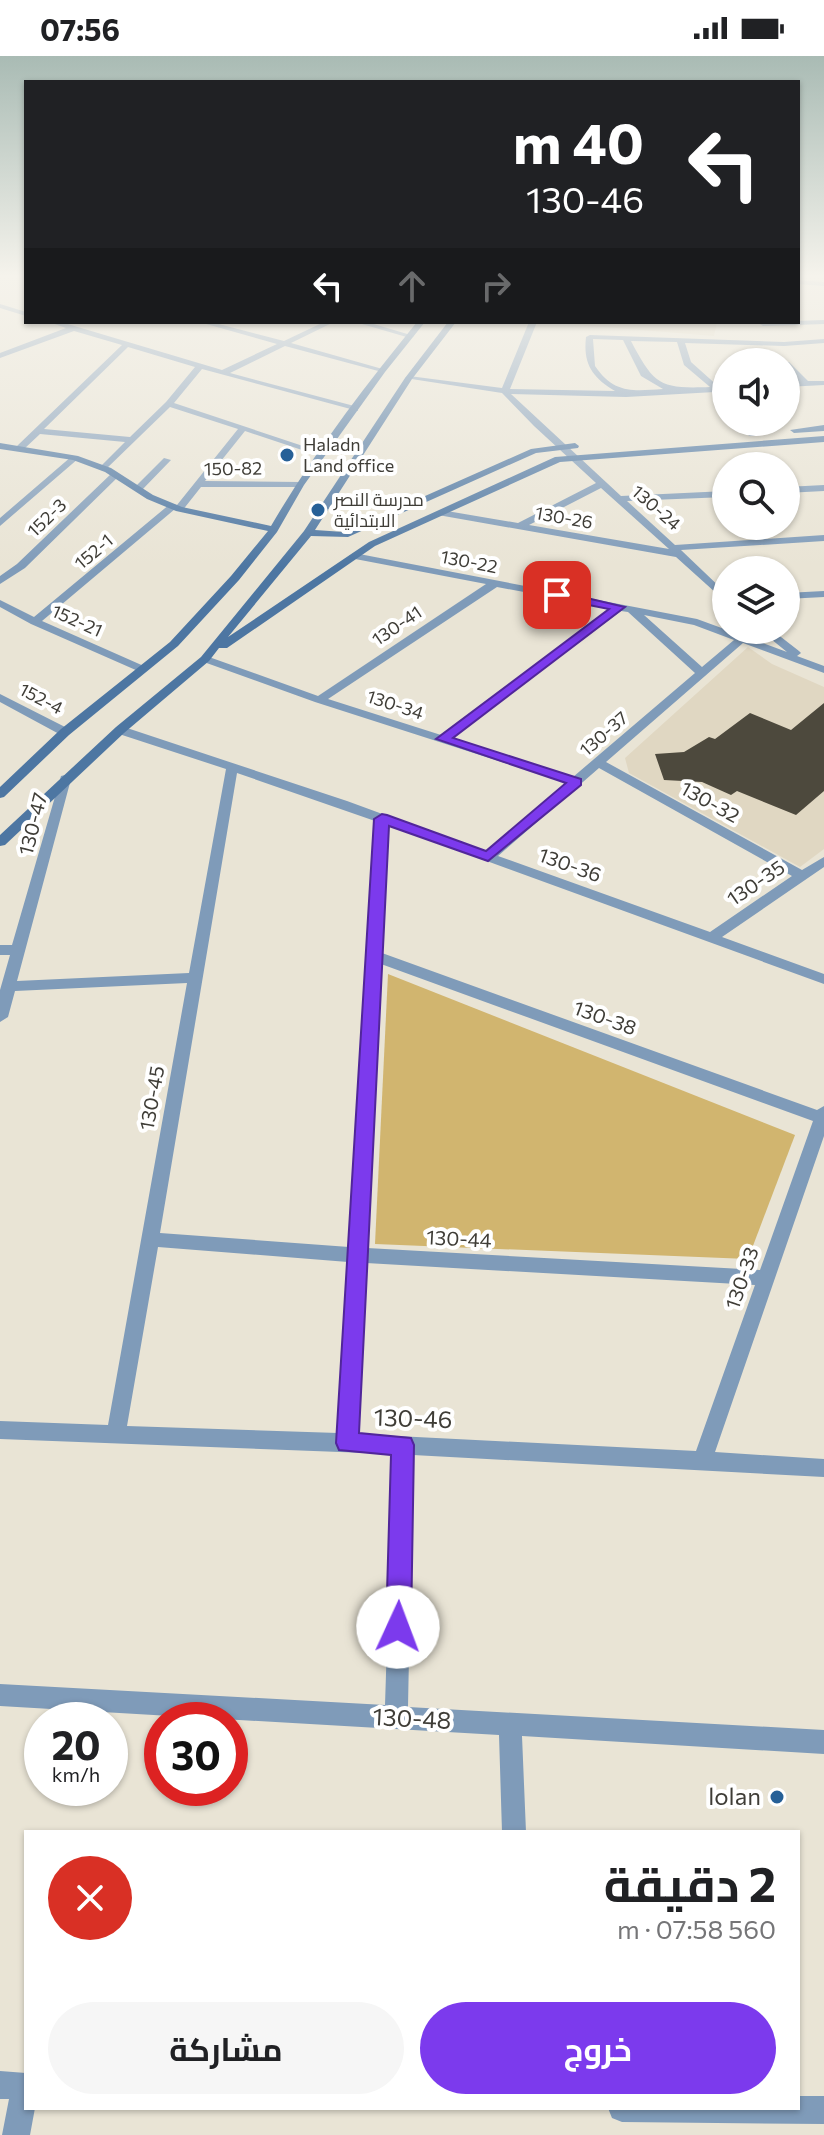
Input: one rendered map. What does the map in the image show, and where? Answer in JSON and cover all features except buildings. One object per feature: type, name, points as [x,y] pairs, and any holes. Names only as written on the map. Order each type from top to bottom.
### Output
[{"type":"main road","points":[[0,794],[65,732],[174,644],[235,578],[274,530],[300,485],[380,373]]},
{"type":"main road","points":[[205,659],[308,533],[413,373]]},
{"type":"main road","points":[[342,427],[373,431]]},
{"type":"main road","points":[[800,430],[824,428]]},
{"type":"main road","points":[[603,444],[722,436]]},
{"type":"main road","points":[[0,842],[65,779],[205,659],[354,556],[441,513],[558,459],[824,439]]},
{"type":"main road","points":[[308,533],[345,535],[534,451],[589,445]]},
{"type":"main road","points":[[0,446],[75,458],[104,468],[176,508],[274,530]]},
{"type":"street","points":[[20,448],[98,373]]},
{"type":"street","points":[[104,468],[169,404],[194,373]]},
{"type":"street","points":[[223,373],[355,409]]},
{"type":"street","points":[[505,391],[512,373]]},
{"type":"street","points":[[595,373],[626,395]]},
{"type":"street","points":[[644,373],[671,391]]},
{"type":"street","points":[[409,378],[505,391],[626,395],[712,389]]},
{"type":"street","points":[[800,378],[806,384]]},
{"type":"street","points":[[800,384],[824,383]]},
{"type":"street","name":"130-24","points":[[505,391],[570,458],[678,551],[712,585]]},
{"type":"street","points":[[169,404],[323,454]]},
{"type":"street","points":[[198,484],[243,428]]},
{"type":"street","points":[[39,431],[131,440]]},
{"type":"street","points":[[0,523],[75,458]]},
{"type":"street","points":[[138,489],[167,460]]},
{"type":"street","name":"152-3","points":[[0,581],[21,566],[115,475]]},
{"type":"street","name":"150-82","points":[[176,508],[198,484],[300,485]]},
{"type":"street","points":[[520,526],[601,484]]},
{"type":"street","points":[[800,489],[824,488]]},
{"type":"street","points":[[618,499],[712,495]]},
{"type":"street","name":"152-1","points":[[35,622],[176,508]]},
{"type":"street","name":"130-26","points":[[441,513],[678,551],[824,538]]},
{"type":"street","name":"130-22","points":[[354,556],[697,622],[712,628]]},
{"type":"street","name":"130-41","points":[[319,700],[495,583]]},
{"type":"street","points":[[800,595],[824,594]]},
{"type":"street","name":"152-21","points":[[0,603],[35,622],[142,669]]},
{"type":"street","points":[[443,739],[625,608],[702,673]]},
{"type":"street","name":"130-37","points":[[488,857],[736,644]]},
{"type":"street","name":"130-22","points":[[755,644],[809,664]]},
{"type":"street","points":[[783,644],[809,664],[824,670]]},
{"type":"street","name":"130-34","points":[[205,659],[319,700],[576,782]]},
{"type":"street","points":[[809,664],[824,663]]},
{"type":"street","name":"152-4","points":[[0,697],[65,732]]},
{"type":"street","name":"130-36","points":[[120,730],[382,819],[824,979]]},
{"type":"street","name":"130-32","points":[[598,762],[802,876]]},
{"type":"street","name":"130-45","points":[[116,1435],[232,769]]},
{"type":"street","name":"130-47","points":[[0,1017],[65,779]]},
{"type":"street","points":[[347,1443],[382,819]]},
{"type":"street","name":"130-35","points":[[711,938],[824,861]]},
{"type":"street","points":[[0,950],[20,950]]},
{"type":"street","name":"130-38","points":[[374,956],[823,1115]]},
{"type":"street","points":[[10,986],[196,978]]},
{"type":"street","name":"130-33","points":[[703,1459],[823,1115]]},
{"type":"street","name":"130-44","points":[[150,1239],[356,1255],[765,1278]]},
{"type":"street","name":"130-46","points":[[0,1430],[403,1445],[824,1468]]},
{"type":"street","points":[[396,1718],[403,1445]]},
{"type":"street","name":"130-48","points":[[0,1695],[824,1742]]},
{"type":"street","points":[[510,1723],[514,1830]]},
{"type":"street","points":[[0,2085],[24,2087]]},
{"type":"street","points":[[16,2135],[24,2097]]},
{"type":"street","points":[[800,2110],[824,2110]]},
{"type":"shaded area","points":[[748,647],[772,664],[824,687],[824,849],[800,867],[629,773],[625,758]]},
{"type":"shaded area","points":[[388,974],[795,1135],[748,1259],[375,1244]]},
{"type":"place","name":"Haladn Land office","points":[[287,455]]},
{"type":"place","name":"مدرسة النصر الابتدائية","points":[[318,510]]},
{"type":"place","name":"lolan","points":[[777,1797]]},
{"type":"route","points":[[398,1627],[403,1445],[347,1443],[382,819],[488,857],[576,782],[443,739],[619,607],[557,595]]}]
